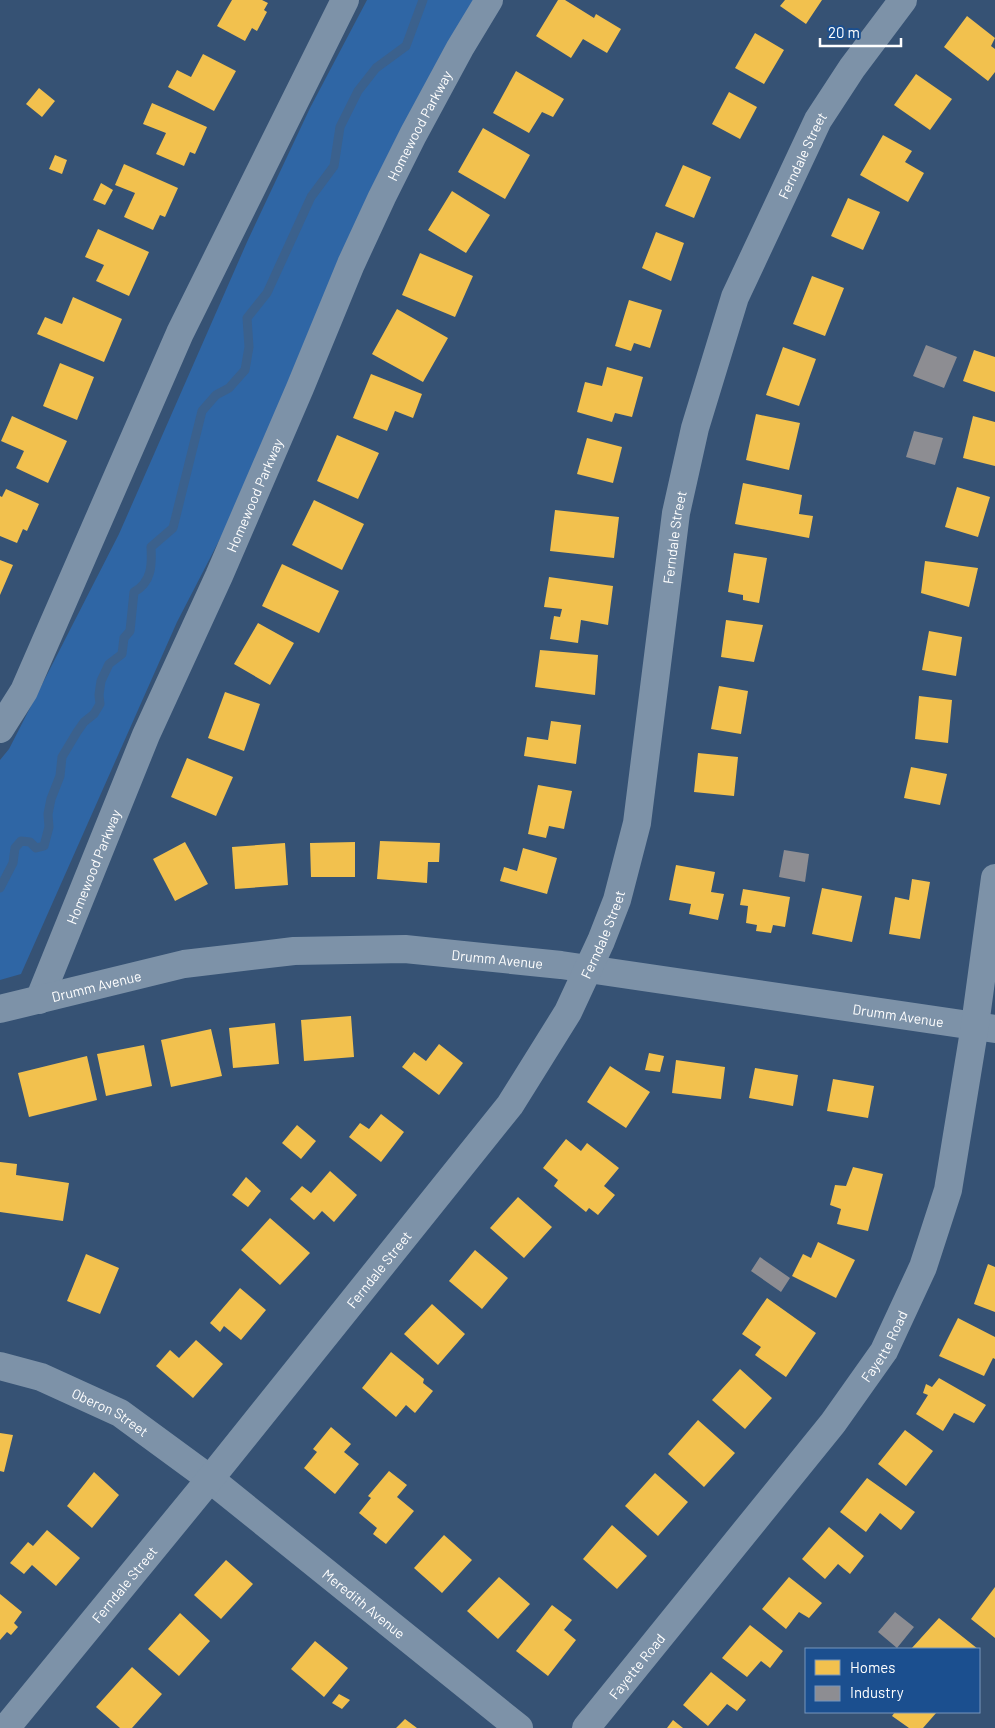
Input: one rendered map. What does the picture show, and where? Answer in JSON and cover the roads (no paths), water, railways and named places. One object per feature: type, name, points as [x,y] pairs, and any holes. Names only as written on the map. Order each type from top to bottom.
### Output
[{"type":"street","points":[[0,729],[24,691],[180,333],[345,0]]},
{"type":"street","name":"Homewood Parkway","points":[[39,1000],[146,735],[219,576],[355,256],[413,136],[460,48],[489,0]]},
{"type":"street","name":"Ferndale Street","points":[[6,1728],[210,1479],[510,1105],[568,1012],[617,900],[637,823],[676,513],[694,428],[735,297],[818,120],[852,68],[903,0]]},
{"type":"street","name":"Fayette Road","points":[[586,1728],[833,1424],[884,1351],[923,1266],[948,1190],[985,1027],[995,878]]},
{"type":"street","name":"Drumm Avenue","points":[[0,1009],[184,964],[294,951],[405,949],[588,970],[985,1027]]},
{"type":"street","name":"Oberon Street","points":[[0,1366],[40,1377],[120,1412],[210,1479]]},
{"type":"street","name":"Meredith Avenue","points":[[210,1479],[519,1728]]},
{"type":"waterway","points":[[0,888],[13,863],[15,848],[21,841],[30,842],[36,848],[44,846],[49,827],[48,814],[51,799],[60,776],[62,757],[84,722],[94,714],[100,704],[101,681],[109,664],[122,654],[124,638],[130,631],[134,592],[140,588],[150,572],[151,547],[173,528],[202,411],[216,395],[229,388],[245,370],[249,347],[247,318],[267,293],[311,197],[334,166],[340,127],[358,91],[376,68],[406,46],[423,0]]}]
